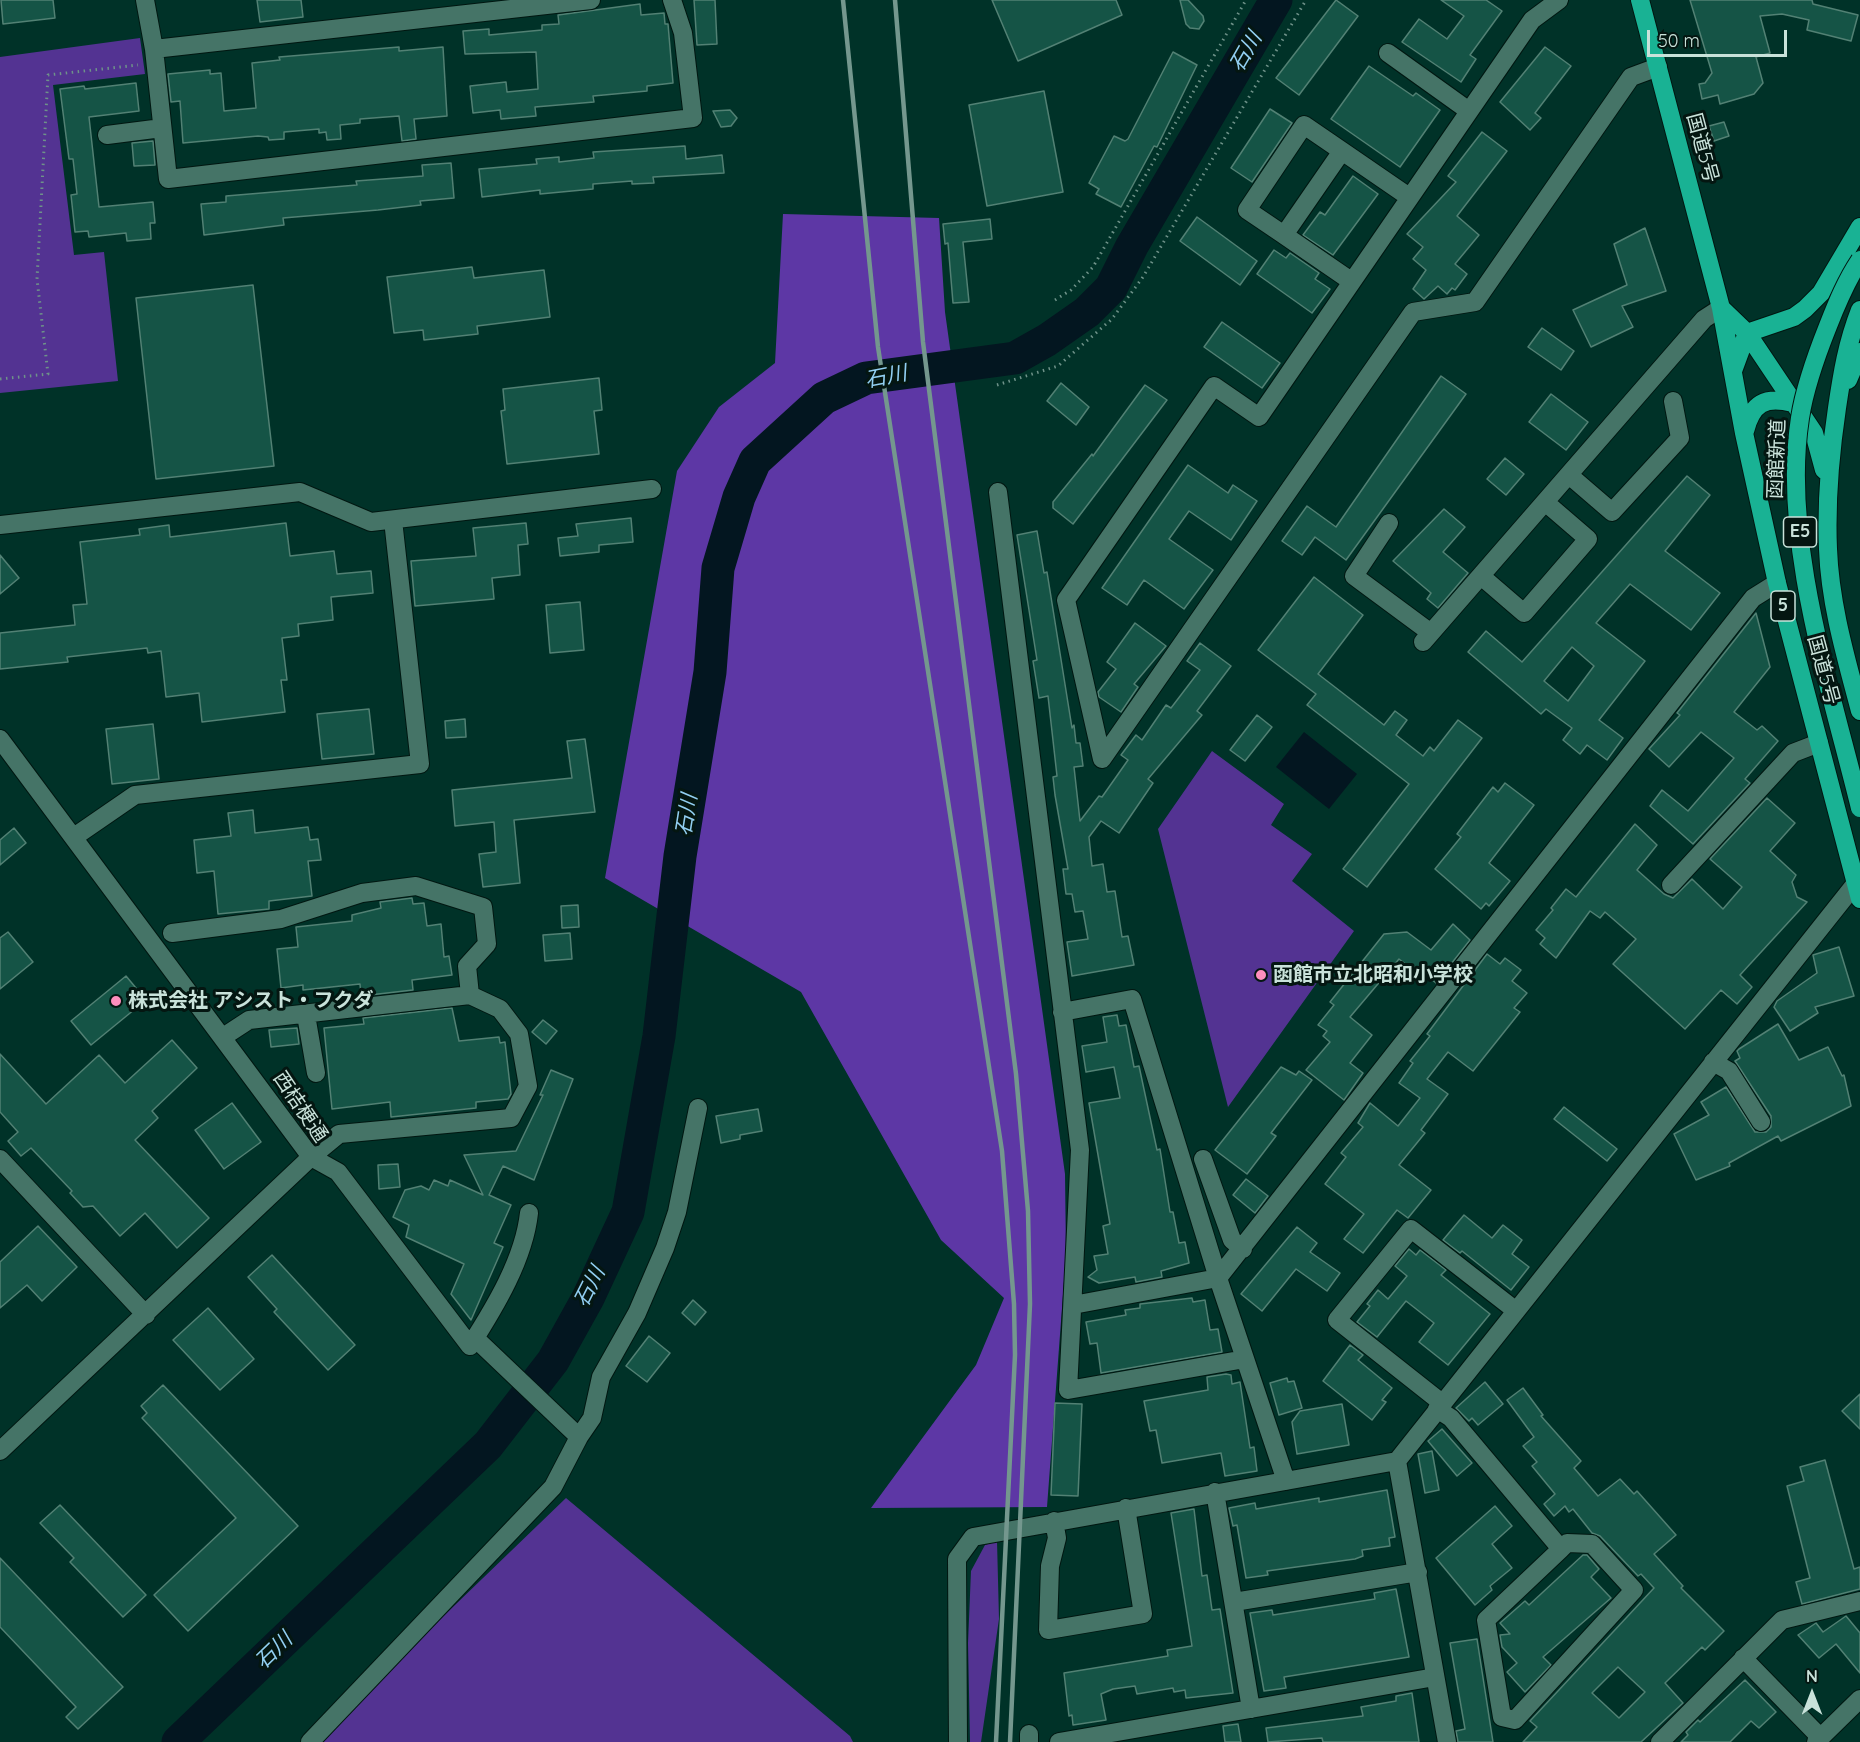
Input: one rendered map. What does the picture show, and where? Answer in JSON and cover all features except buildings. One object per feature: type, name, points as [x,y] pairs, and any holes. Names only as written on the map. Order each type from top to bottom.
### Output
[{"type":"highway","name":"国道5号","points":[[1640,0],[1721,308],[1744,433],[1777,583],[1858,891]]},
{"type":"highway","points":[[1732,373],[1747,333],[1794,317],[1805,309],[1821,293],[1860,227]]},
{"type":"highway","name":"函館新道","points":[[1860,261],[1837,304],[1808,380],[1800,419],[1796,495],[1804,576],[1860,808]]},
{"type":"highway","name":"国道5号","points":[[1721,308],[1747,333],[1814,433],[1822,462],[1827,495]]},
{"type":"highway","name":"国道5号","points":[[1860,310],[1842,365],[1827,495],[1828,551],[1832,585],[1841,638],[1860,711]]},
{"type":"highway","points":[[1837,407],[1860,352]]},
{"type":"highway","points":[[1744,433],[1749,414],[1758,405],[1777,399],[1793,403]]},
{"type":"street","points":[[145,0],[155,56],[168,179],[693,118],[682,33],[672,0]]},
{"type":"street","points":[[155,56],[591,0]]},
{"type":"street","points":[[1559,0],[1532,20],[1259,417],[1214,386],[1066,600],[1102,759],[1413,312],[1475,302],[1631,77],[1658,67]]},
{"type":"street","points":[[1388,53],[1469,111]]},
{"type":"street","points":[[1351,281],[1246,210],[1304,125],[1409,197]]},
{"type":"street","points":[[107,135],[162,128]]},
{"type":"street","points":[[1284,235],[1342,151]]},
{"type":"street","points":[[1389,523],[1354,576],[1427,638],[1704,319],[1721,308]]},
{"type":"street","points":[[1569,475],[1612,512],[1680,438],[1673,401]]},
{"type":"street","points":[[0,525],[300,492],[371,522],[652,489]]},
{"type":"street","points":[[998,492],[1080,1150],[1068,1390],[1245,1359]]},
{"type":"street","points":[[1481,576],[1524,613],[1588,539],[1545,502]]},
{"type":"street","points":[[74,837],[135,795],[420,764],[393,520]]},
{"type":"street","points":[[1073,1305],[1218,1278],[1243,1250],[1753,598],[1777,583]]},
{"type":"street","name":"西桔梗通","points":[[0,739],[311,1157],[0,1451]]},
{"type":"street","points":[[1671,885],[1793,753],[1819,743]]},
{"type":"street","points":[[172,933],[280,919],[362,893],[417,886],[483,907],[487,944],[467,966],[470,995]]},
{"type":"street","points":[[958,1742],[957,1558],[973,1537],[1397,1461],[1713,1062],[1858,891]]},
{"type":"street","points":[[223,1037],[249,1020],[470,995],[500,1009],[519,1034],[528,1086],[511,1118],[339,1134],[311,1157],[338,1172],[470,1346],[526,1238],[529,1213]]},
{"type":"street","points":[[1062,1012],[1132,999],[1218,1278],[1286,1481]]},
{"type":"street","points":[[306,1015],[316,1073]]},
{"type":"street","points":[[1713,1062],[1729,1071],[1761,1122]]},
{"type":"street","points":[[310,1742],[553,1487],[579,1437],[592,1418],[601,1377],[637,1313],[665,1248],[677,1212],[698,1108]]},
{"type":"street","points":[[0,1159],[146,1315]]},
{"type":"street","points":[[1203,1159],[1232,1240],[1243,1250]]},
{"type":"street","points":[[1515,1310],[1411,1229],[1337,1320],[1440,1406],[1562,1549]]},
{"type":"street","points":[[475,1338],[579,1437]]},
{"type":"street","points":[[1397,1461],[1447,1742]]},
{"type":"street","points":[[1215,1492],[1251,1709]]},
{"type":"street","points":[[1054,1521],[1057,1538],[1050,1566],[1048,1630],[1143,1614],[1126,1508]]},
{"type":"street","points":[[1567,1543],[1592,1544],[1634,1590],[1515,1720],[1502,1717],[1486,1620],[1562,1549],[1567,1543]]},
{"type":"street","points":[[1234,1602],[1418,1572]]},
{"type":"street","points":[[1660,1742],[1782,1620],[1860,1601]]},
{"type":"street","points":[[1743,1658],[1819,1740],[1857,1710]]},
{"type":"street","points":[[1059,1742],[1435,1677]]},
{"type":"path","points":[[1055,300],[1071,290],[1093,267],[1246,0]]},
{"type":"path","points":[[997,385],[1058,366],[1119,312],[1149,267],[1306,0]]},
{"type":"path","points":[[0,379],[48,374],[37,279],[48,75],[155,56]]},
{"type":"shaded area","points":[[140,38],[145,74],[53,85],[74,255],[104,252],[118,381],[0,393],[0,57]]},
{"type":"shaded area","points":[[783,214],[939,218],[945,312],[1065,1174],[1066,1255],[1047,1507],[871,1508],[976,1365],[1004,1298],[941,1240],[801,992],[605,878],[677,471],[719,407],[775,363]]},
{"type":"shaded area","points":[[1212,751],[1284,804],[1271,825],[1312,854],[1292,881],[1354,931],[1228,1107],[1158,829]]},
{"type":"shaded area","points":[[566,1498],[850,1736],[853,1742],[321,1742],[317,1738]]},
{"type":"shaded area","points":[[997,1541],[999,1619],[981,1742],[970,1742],[968,1643],[971,1571],[985,1545]]},
{"type":"water","points":[[1304,732],[1357,774],[1329,809],[1276,767]]},
{"type":"waterway","name":"石川","points":[[178,1742],[488,1445],[553,1361],[588,1298],[628,1212],[659,1036],[680,856],[710,672],[718,568],[739,497],[755,461],[824,398],[866,378],[1015,358],[1047,340],[1087,312],[1111,288],[1132,246],[1276,0]]},
{"type":"railway","points":[[843,0],[878,347],[1002,1151],[1014,1304],[1015,1355],[996,1742]]},
{"type":"railway","points":[[895,0],[923,342],[1016,1074],[1028,1211],[1030,1304],[1010,1742]]},
{"type":"place","name":"函館市立北昭和小学校","points":[[1261,975]]},
{"type":"place","name":"株式会社 アシスト・フクダ","points":[[116,1001]]}]
